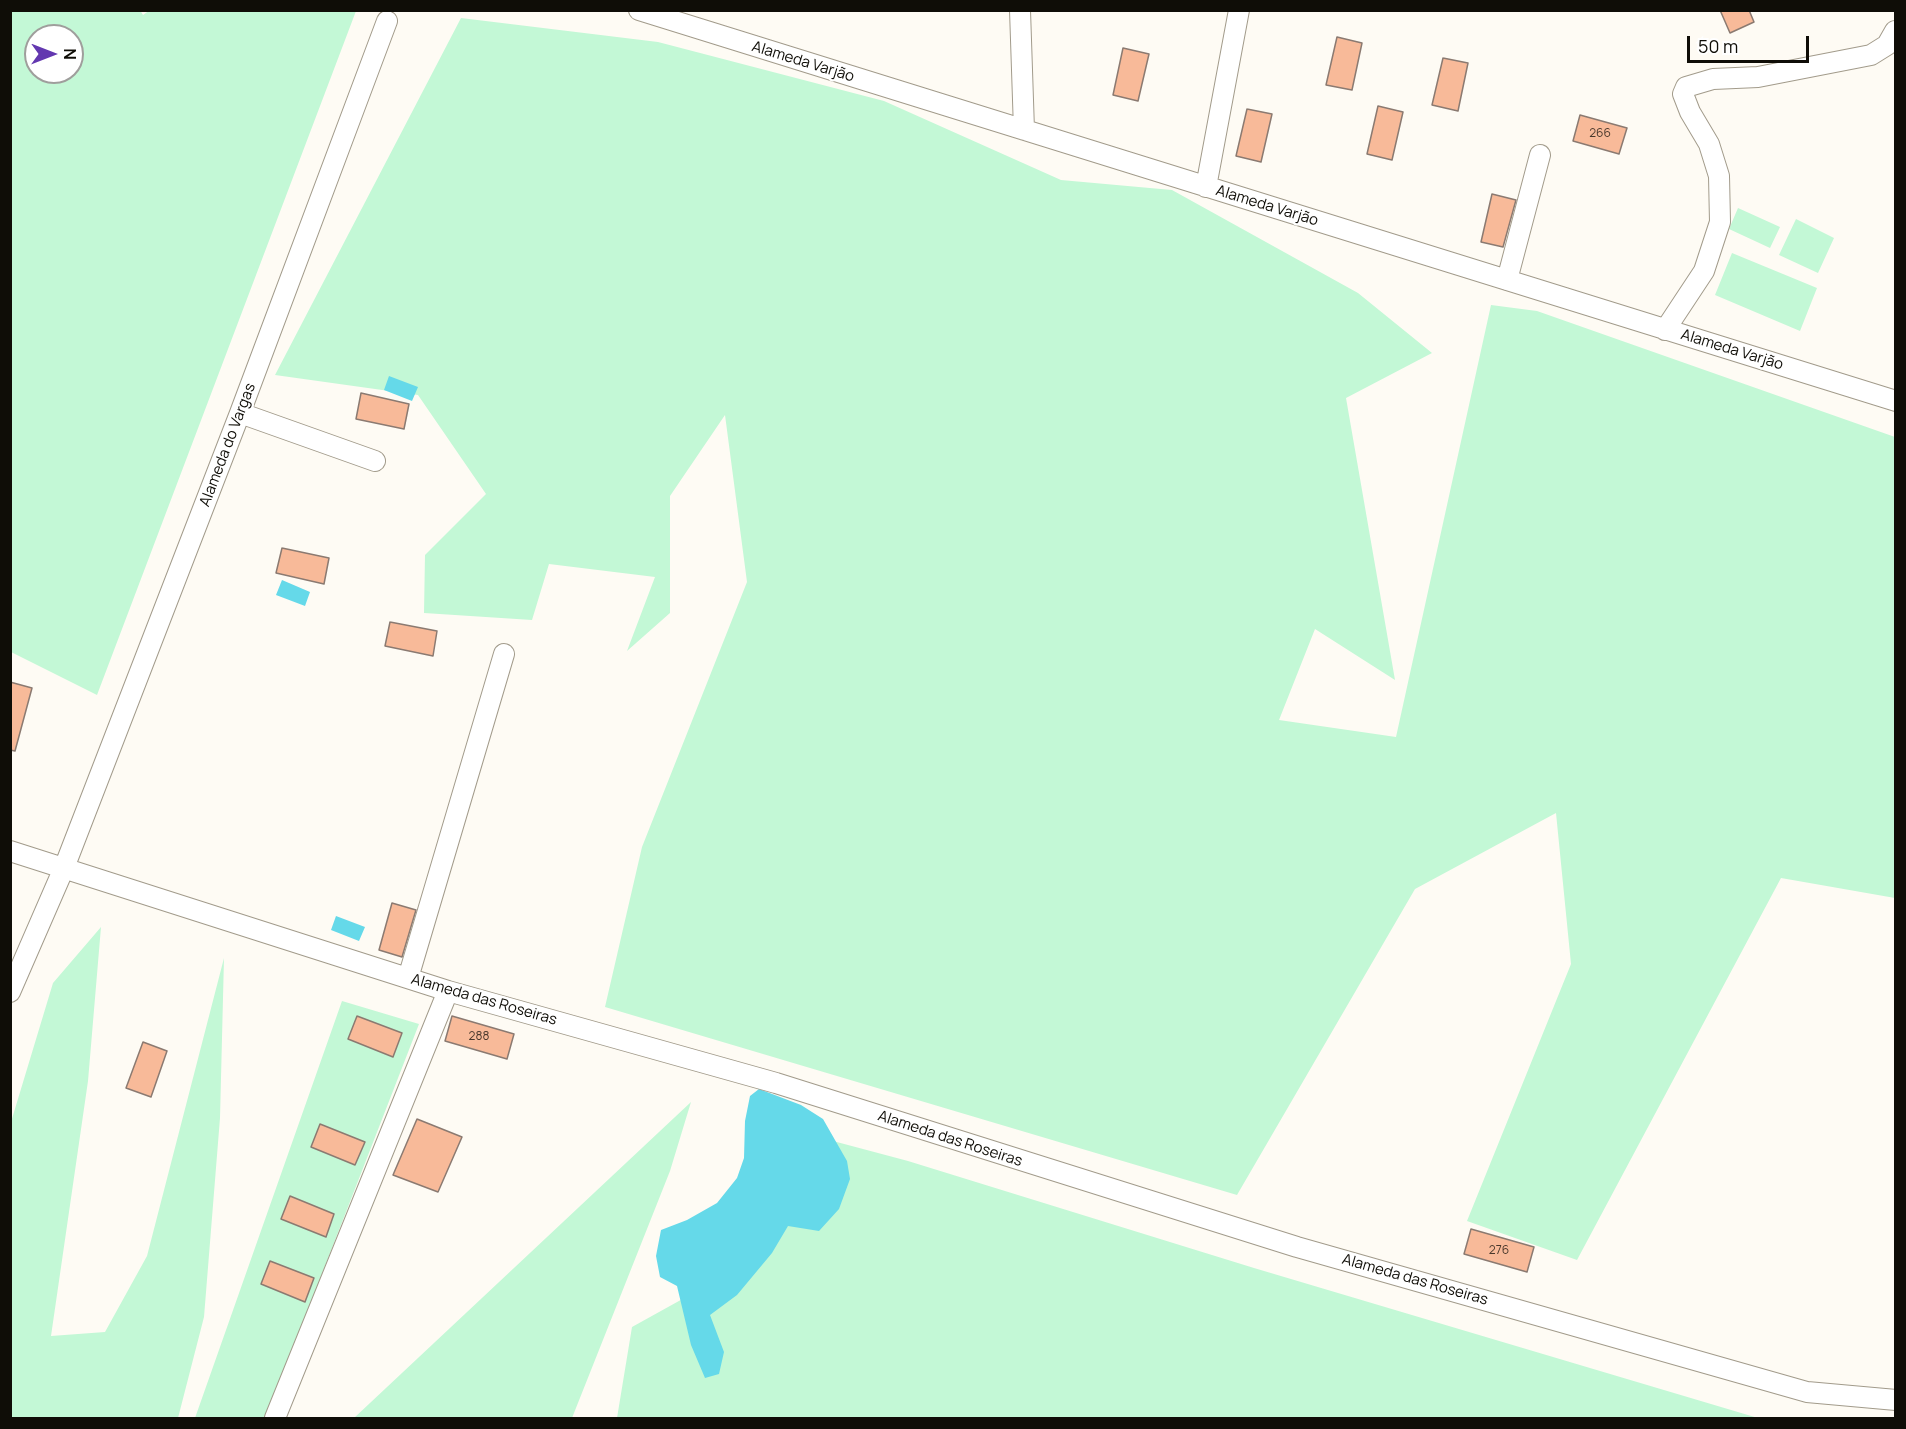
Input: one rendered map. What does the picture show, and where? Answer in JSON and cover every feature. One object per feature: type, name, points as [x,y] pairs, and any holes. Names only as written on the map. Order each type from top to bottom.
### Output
[{"type":"street","name":"Alameda Varjão","points":[[639,10],[1896,401]]},
{"type":"street","points":[[1020,10],[1024,130]]},
{"type":"street","points":[[1206,187],[1239,10]]},
{"type":"street","name":"Alameda do Vargas","points":[[10,992],[64,868],[240,413],[387,14]]},
{"type":"street","points":[[1665,330],[1704,271],[1720,222],[1719,176],[1709,144],[1690,112],[1683,94],[1686,87],[1713,79],[1758,77],[1871,55],[1887,45],[1895,31]]},
{"type":"street","points":[[1507,280],[1540,155]]},
{"type":"street","points":[[240,413],[375,461]]},
{"type":"street","points":[[408,978],[504,654]]},
{"type":"street","name":"Alameda das Roseiras","points":[[10,851],[448,991],[776,1083],[1297,1247],[1796,1389],[1896,1400]]},
{"type":"street","points":[[275,1419],[448,991]]},
{"type":"green space","points":[[140,10],[143,15],[150,10],[356,11],[97,695],[11,652],[11,11]]},
{"type":"green space","points":[[461,18],[658,42],[884,101],[1061,180],[1172,190],[1358,293],[1432,353],[1346,398],[1395,680],[1315,629],[1279,720],[1396,737],[1491,305],[1537,311],[1895,437],[1895,898],[1781,878],[1577,1260],[1467,1221],[1571,964],[1556,813],[1415,889],[1237,1195],[605,1007],[642,847],[747,582],[725,415],[670,496],[670,613],[627,651],[655,577],[549,564],[532,620],[424,613],[425,555],[486,494],[418,395],[275,375]]},
{"type":"green space","points":[[1738,208],[1780,227],[1770,248],[1729,229]]},
{"type":"green space","points":[[1796,219],[1834,238],[1818,273],[1779,255]]},
{"type":"green space","points":[[1732,253],[1817,288],[1800,331],[1715,295]]},
{"type":"green space","points":[[101,927],[88,1081],[51,1336],[105,1332],[147,1256],[224,958],[220,1118],[204,1317],[178,1418],[11,1418],[11,1122],[53,983]]},
{"type":"green space","points":[[342,1001],[419,1024],[266,1418],[195,1418]]},
{"type":"green space","points":[[691,1102],[670,1171],[572,1418],[354,1418]]},
{"type":"green space","points":[[818,1137],[908,1161],[1254,1268],[1758,1418],[617,1418],[632,1327],[733,1271]]},
{"type":"water","points":[[389,376],[418,387],[412,401],[384,390]]},
{"type":"water","points":[[282,580],[310,592],[305,606],[276,595]]},
{"type":"water","points":[[336,916],[365,927],[359,941],[331,930]]},
{"type":"water","points":[[759,1089],[801,1105],[823,1119],[847,1161],[850,1179],[839,1209],[819,1231],[788,1226],[772,1253],[737,1295],[710,1315],[724,1352],[719,1374],[705,1378],[691,1345],[677,1286],[660,1277],[656,1256],[661,1230],[687,1220],[717,1203],[737,1178],[744,1158],[745,1121],[750,1096]]},
{"type":"building","points":[[1720,10],[1749,10],[1754,22],[1730,33]]},
{"type":"building","points":[[1337,37],[1362,43],[1352,90],[1326,85]]},
{"type":"building","points":[[1123,48],[1149,54],[1138,101],[1113,95]]},
{"type":"building","points":[[1443,58],[1468,63],[1458,111],[1432,105]]},
{"type":"building","points":[[1378,106],[1403,112],[1392,160],[1367,154]]},
{"type":"building","points":[[1247,109],[1272,114],[1261,162],[1236,156]]},
{"type":"building","points":[[1580,115],[1627,128],[1619,154],[1573,141]]},
{"type":"building","points":[[1492,194],[1516,200],[1503,247],[1481,242]]},
{"type":"building","points":[[361,393],[409,404],[404,429],[356,419]]},
{"type":"building","points":[[282,548],[329,558],[324,584],[276,573]]},
{"type":"building","points":[[390,622],[437,631],[433,656],[385,646]]},
{"type":"building","points":[[10,682],[32,688],[15,751],[10,750]]},
{"type":"building","points":[[392,903],[416,910],[402,957],[379,950]]},
{"type":"building","points":[[357,1016],[402,1033],[393,1057],[348,1039]]},
{"type":"building","points":[[452,1016],[514,1034],[507,1059],[445,1041]]},
{"type":"building","points":[[143,1042],[167,1051],[151,1097],[126,1088]]},
{"type":"building","points":[[417,1119],[462,1137],[438,1192],[393,1175]]},
{"type":"building","points":[[320,1124],[365,1142],[355,1165],[311,1147]]},
{"type":"building","points":[[290,1196],[334,1214],[326,1237],[281,1219]]},
{"type":"building","points":[[1471,1229],[1534,1247],[1527,1272],[1464,1254]]},
{"type":"building","points":[[270,1261],[314,1278],[305,1302],[261,1284]]}]
